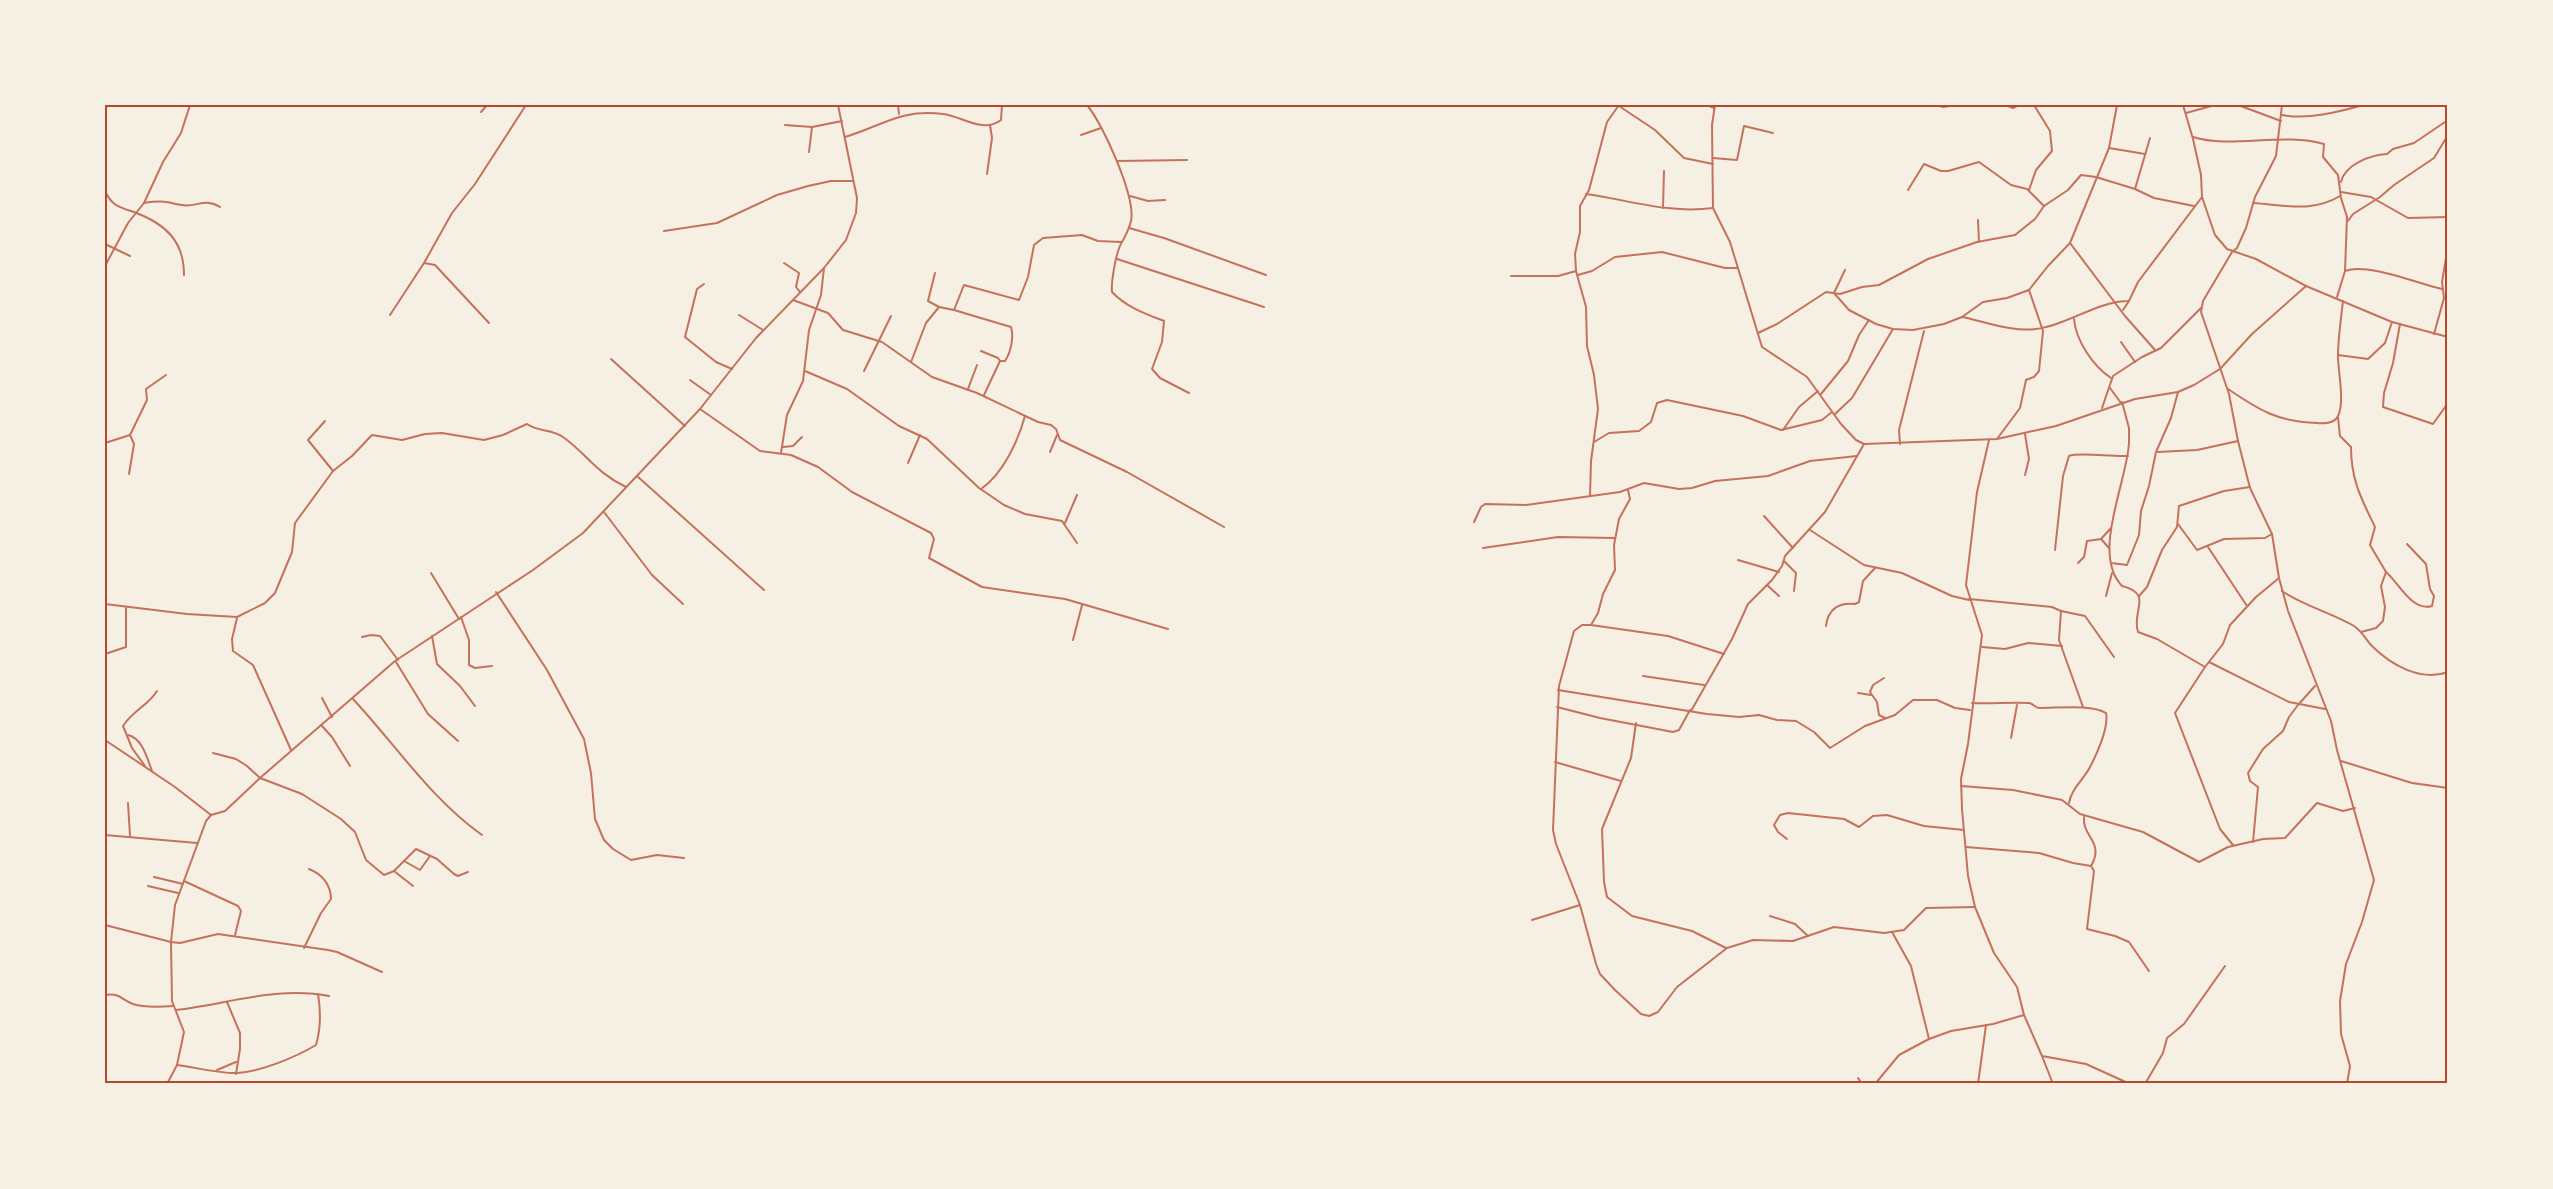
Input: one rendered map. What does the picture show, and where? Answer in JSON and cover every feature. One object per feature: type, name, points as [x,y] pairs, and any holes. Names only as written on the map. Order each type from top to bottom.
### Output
[{"type":"street","points":[[105,266],[144,202],[163,162],[181,133],[190,105]]},
{"type":"street","points":[[481,112],[487,105]]},
{"type":"street","points":[[390,315],[424,263],[452,213],[475,184],[526,105]]},
{"type":"street","points":[[167,1084],[177,1065],[184,1032],[173,1006],[171,942],[175,904],[202,827],[211,815],[225,811],[291,750],[397,660],[496,592],[533,570],[575,539],[628,488],[700,410],[763,330],[824,268],[846,240],[856,213],[857,198],[838,105]]},
{"type":"street","points":[[898,105],[899,116]]},
{"type":"street","points":[[845,137],[868,130],[899,116],[916,113],[945,114],[974,124],[990,125],[1001,120],[1002,105]]},
{"type":"street","points":[[1087,105],[1101,128],[1130,196],[1132,212],[1129,228],[1121,242],[1112,292],[1146,315],[1164,321],[1162,342],[1152,366],[1153,372],[1189,393]]},
{"type":"street","points":[[1590,496],[1598,409],[1594,375],[1587,346],[1586,307],[1575,263],[1580,232],[1579,212],[1607,122],[1619,105],[1659,133],[1684,158],[1713,164]]},
{"type":"street","points":[[1707,105],[1715,107],[1712,125],[1713,208],[1728,237],[1739,268],[1762,347],[1807,377],[1856,440],[1864,444],[1997,439],[2025,434],[2121,402],[2155,394],[2178,392],[2220,369],[2252,334],[2306,286]]},
{"type":"street","points":[[1937,105],[1943,108],[1956,105]]},
{"type":"street","points":[[2005,105],[2013,108],[2019,105]]},
{"type":"street","points":[[2029,190],[2036,170],[2052,151],[2050,131],[2034,105]]},
{"type":"street","points":[[1834,293],[1850,310],[1869,320],[1893,329],[1924,329],[1962,317],[1983,302],[2007,298],[2030,290],[2048,266],[2070,243],[2109,148],[2117,105]]},
{"type":"street","points":[[2183,105],[2201,175],[2202,197],[2215,235],[2232,252],[2256,259],[2306,286],[2392,322],[2448,338]]},
{"type":"street","points":[[2186,113],[2215,105]]},
{"type":"street","points":[[2238,105],[2281,121]]},
{"type":"street","points":[[2282,105],[2276,156],[2253,203],[2237,248],[2232,252],[2201,308],[2202,320],[2228,388],[2250,487],[2272,534],[2278,578],[2326,709],[2374,884],[2346,964],[2340,1001],[2341,1035],[2350,1066],[2347,1084]]},
{"type":"street","points":[[2282,115],[2296,117],[2317,115],[2364,105]]},
{"type":"street","points":[[2336,298],[2344,271],[2347,222],[2341,194],[2343,176],[2374,154],[2387,154],[2392,149],[2414,143],[2448,120]]},
{"type":"street","points":[[785,125],[812,127],[842,121]]},
{"type":"street","points":[[987,174],[992,138],[990,125]]},
{"type":"street","points":[[1713,158],[1737,160],[1744,126],[1773,133]]},
{"type":"street","points":[[809,152],[812,127]]},
{"type":"street","points":[[1081,135],[1101,128]]},
{"type":"street","points":[[2347,222],[2353,214],[2434,158],[2448,135]]},
{"type":"street","points":[[2193,137],[2216,141],[2278,139],[2324,144],[2323,158],[2335,169],[2341,184]]},
{"type":"street","points":[[2135,189],[2150,138]]},
{"type":"street","points":[[2109,148],[2145,154]]},
{"type":"street","points":[[1116,161],[1186,160]]},
{"type":"street","points":[[1908,190],[1924,164],[1941,171],[1948,171],[1979,162],[2011,184],[2029,190],[2044,206]]},
{"type":"street","points":[[1663,208],[1664,171]]},
{"type":"street","points":[[1758,333],[1777,324],[1822,294],[1846,293],[1857,288],[1884,284],[1928,259],[1979,242],[2015,235],[2036,219],[2044,206],[2068,190],[2081,175],[2096,177],[2135,189],[2154,198],[2194,206]]},
{"type":"street","points":[[664,231],[717,223],[777,195],[808,186],[854,180]]},
{"type":"street","points":[[105,191],[113,205],[148,218],[175,238],[183,254],[184,275]]},
{"type":"street","points":[[1586,194],[1663,208],[1683,210],[1713,208]]},
{"type":"street","points":[[2253,203],[2309,207],[2324,204],[2341,194],[2369,197],[2408,218],[2448,217]]},
{"type":"street","points":[[1130,196],[1148,201],[1165,200]]},
{"type":"street","points":[[2122,312],[2138,282],[2202,197]]},
{"type":"street","points":[[144,202],[168,201],[185,206],[209,202],[220,207]]},
{"type":"street","points":[[1978,220],[1979,242]]},
{"type":"street","points":[[1129,228],[1164,238],[1266,275]]},
{"type":"street","points":[[954,310],[964,285],[1019,300],[1028,278],[1034,245],[1043,238],[1082,235],[1098,241],[1121,242]]},
{"type":"street","points":[[2070,243],[2122,312],[2156,350]]},
{"type":"street","points":[[105,244],[130,256]]},
{"type":"street","points":[[2434,334],[2444,298],[2442,289],[2448,246]]},
{"type":"street","points":[[1511,276],[1558,276],[1592,271],[1615,257],[1662,252],[1725,268],[1739,268]]},
{"type":"street","points":[[1117,259],[1264,307]]},
{"type":"street","points":[[424,263],[435,265],[489,323]]},
{"type":"street","points":[[784,263],[799,273],[796,286],[800,292]]},
{"type":"street","points":[[781,453],[787,415],[803,381],[809,330],[817,308],[824,268]]},
{"type":"street","points":[[2344,271],[2355,269],[2374,271],[2442,289]]},
{"type":"street","points":[[1834,293],[1845,270]]},
{"type":"street","points":[[936,273],[928,301],[939,307],[1011,327],[1013,335],[1008,357],[1005,361],[1000,361]]},
{"type":"street","points":[[704,284],[697,289],[685,337],[716,362],[732,369]]},
{"type":"street","points":[[1997,439],[2020,408],[2024,383],[2039,371],[2042,327],[2030,290]]},
{"type":"street","points":[[792,300],[828,313],[843,330],[878,340],[932,378],[984,395],[1038,422],[1052,424],[1060,440],[1127,472],[1224,527]]},
{"type":"street","points":[[1962,317],[1999,327],[2035,329],[2074,318],[2115,301],[2129,301]]},
{"type":"street","points":[[2343,301],[2338,355],[2340,436],[2352,447],[2351,463],[2355,486],[2376,530],[2371,536],[2370,545],[2400,590],[2414,602],[2427,607],[2432,606],[2434,596],[2430,589],[2426,564],[2407,544]]},
{"type":"street","points":[[911,362],[926,323],[939,307]]},
{"type":"street","points":[[2111,378],[2165,345],[2201,308]]},
{"type":"street","points":[[739,315],[763,330]]},
{"type":"street","points":[[864,371],[891,316]]},
{"type":"street","points":[[2074,318],[2081,343],[2099,368],[2111,378]]},
{"type":"street","points":[[1821,394],[1848,361],[1858,335],[1869,320]]},
{"type":"street","points":[[2338,355],[2368,359],[2385,343],[2392,322]]},
{"type":"street","points":[[2400,324],[2393,363],[2384,393],[2383,407],[2433,424],[2448,403]]},
{"type":"street","points":[[1594,442],[1609,433],[1639,431],[1651,422],[1657,403],[1667,400],[1743,416],[1776,430],[1822,420],[1851,398],[1893,329]]},
{"type":"street","points":[[1900,444],[1899,430],[1924,329]]},
{"type":"street","points":[[2121,342],[2135,362]]},
{"type":"street","points":[[981,351],[1000,361]]},
{"type":"street","points":[[611,359],[685,426]]},
{"type":"street","points":[[984,395],[1000,361]]},
{"type":"street","points":[[968,389],[977,365]]},
{"type":"street","points":[[805,370],[847,389],[899,426],[920,435],[956,464],[981,489],[1015,511],[1065,523]]},
{"type":"street","points":[[105,443],[130,435],[147,400],[146,389],[166,375]]},
{"type":"street","points":[[2102,408],[2110,388],[2111,378]]},
{"type":"street","points":[[690,380],[711,395]]},
{"type":"street","points":[[2106,596],[2112,570],[2110,548],[2112,528],[2127,456],[2129,428],[2121,402],[2110,388]]},
{"type":"street","points":[[2228,388],[2261,411],[2283,420],[2324,424],[2338,417]]},
{"type":"street","points":[[1783,430],[1799,407],[1818,391]]},
{"type":"street","points":[[2111,563],[2127,565],[2133,552],[2139,535],[2143,502],[2156,452],[2171,418],[2178,392]]},
{"type":"street","points":[[700,410],[760,450],[781,453],[818,467],[852,492],[931,533],[934,539],[929,558],[973,583],[993,589],[1065,598],[1082,605],[1168,629]]},
{"type":"street","points":[[981,489],[995,476],[1007,457],[1025,416]]},
{"type":"street","points":[[325,420],[308,442],[333,471]]},
{"type":"street","points":[[105,604],[126,608],[237,617],[266,603],[275,593],[294,546],[295,523],[333,471],[352,456],[372,435],[402,440],[425,434],[442,433],[484,440],[503,435],[525,424],[563,437],[604,476],[628,488]]},
{"type":"street","points":[[1050,452],[1058,434]]},
{"type":"street","points":[[2025,434],[2029,459],[2025,475]]},
{"type":"street","points":[[129,474],[134,444],[130,435]]},
{"type":"street","points":[[908,463],[920,435]]},
{"type":"street","points":[[783,447],[793,446],[802,437]]},
{"type":"street","points":[[1990,440],[1984,454],[1977,492],[1966,585],[1982,635],[1961,786],[1968,876],[1975,907],[1994,953],[2017,987],[2024,1015],[2053,1084]]},
{"type":"street","points":[[2156,452],[2197,450],[2238,441]]},
{"type":"street","points":[[1557,706],[1600,718],[1675,732],[1679,730],[1724,654],[1748,604],[1779,572],[1793,548],[1825,512],[1864,444]]},
{"type":"street","points":[[2055,550],[2063,476],[2069,456],[2081,454],[2107,457],[2127,456]]},
{"type":"street","points":[[1474,522],[1485,504],[1517,506],[1620,492],[1644,483],[1679,489],[1692,488],[1715,481],[1768,476],[1810,460],[1857,456]]},
{"type":"street","points":[[637,476],[764,590]]},
{"type":"street","points":[[2139,596],[2146,587],[2162,550],[2178,524],[2181,505],[2224,491],[2250,487]]},
{"type":"street","points":[[1591,625],[1615,570],[1615,538],[1620,513],[1630,500],[1628,489]]},
{"type":"street","points":[[1077,495],[1065,523],[1077,543]]},
{"type":"street","points":[[604,512],[652,575],[683,604]]},
{"type":"street","points":[[1764,516],[1793,548]]},
{"type":"street","points":[[2178,524],[2194,549],[2199,550],[2224,539],[2265,538],[2272,534]]},
{"type":"street","points":[[2078,563],[2084,557],[2086,542],[2101,539],[2112,528]]},
{"type":"street","points":[[1810,530],[1859,562],[1875,568],[1902,573],[1952,596],[2052,607],[2085,616],[2114,657]]},
{"type":"street","points":[[1483,548],[1558,537],[1615,538]]},
{"type":"street","points":[[2101,539],[2110,548]]},
{"type":"street","points":[[2208,547],[2247,606]]},
{"type":"street","points":[[1738,560],[1779,572]]},
{"type":"street","points":[[1784,561],[1796,573],[1794,591]]},
{"type":"street","points":[[1826,626],[1838,605],[1858,602],[1863,581],[1875,568]]},
{"type":"street","points":[[2112,570],[2120,584],[2131,588],[2139,596],[2136,626],[2138,632],[2157,639],[2205,667]]},
{"type":"street","points":[[2361,632],[2376,628],[2383,621],[2385,608],[2380,586],[2386,572]]},
{"type":"street","points":[[431,573],[460,618],[469,640],[469,665],[475,668],[492,666]]},
{"type":"street","points":[[2233,845],[2220,829],[2175,717],[2205,667],[2223,644],[2230,626],[2247,606],[2278,578]]},
{"type":"street","points":[[1767,585],[1779,596]]},
{"type":"street","points":[[2282,591],[2298,601],[2337,617],[2361,632],[2382,655],[2414,673],[2427,676],[2448,672]]},
{"type":"street","points":[[496,592],[547,670],[584,739],[591,773],[595,819],[604,840],[613,849],[632,860],[657,855],[684,858]]},
{"type":"street","points":[[1073,640],[1082,605]]},
{"type":"street","points":[[105,654],[126,647],[126,608]]},
{"type":"street","points":[[2061,611],[2058,635],[2083,707]]},
{"type":"street","points":[[237,617],[233,634],[233,651],[253,665],[291,750]]},
{"type":"street","points":[[1724,654],[1668,636],[1591,625],[1579,627],[1572,636],[1558,690],[1553,830],[1556,844],[1580,905],[1600,974],[1615,990],[1646,1016],[1658,1012],[1677,987],[1727,948],[1753,940],[1788,942],[1834,927],[1891,932],[1905,930],[1923,910],[1929,907],[1975,907]]},
{"type":"street","points":[[362,638],[371,635],[380,636],[397,660],[428,714],[459,741]]},
{"type":"street","points":[[432,636],[437,664],[460,686],[475,706]]},
{"type":"street","points":[[1982,647],[2006,649],[2028,643],[2062,646]]},
{"type":"street","points":[[2210,662],[2279,698],[2298,705],[2326,709]]},
{"type":"street","points":[[1643,676],[1704,685]]},
{"type":"street","points":[[1884,678],[1871,688],[1871,695],[1877,702],[1880,715],[1885,718]]},
{"type":"street","points":[[2253,842],[2258,787],[2248,779],[2248,772],[2263,749],[2283,731],[2289,717],[2316,686]]},
{"type":"street","points":[[1558,690],[1691,711],[1738,717],[1759,715],[1778,720],[1797,721],[1814,732],[1830,748],[1865,726],[1895,715],[1910,702],[1918,699],[1937,700],[1955,708],[1971,711]]},
{"type":"street","points":[[146,768],[123,729],[124,723],[137,709],[151,700],[157,691]]},
{"type":"street","points":[[1858,693],[1871,695]]},
{"type":"street","points":[[322,698],[332,717]]},
{"type":"street","points":[[352,699],[404,760],[460,819],[482,835]]},
{"type":"street","points":[[2078,708],[2080,700]]},
{"type":"street","points":[[1972,703],[2030,704],[2039,708],[2083,707],[2104,711],[2107,717],[2091,765],[2070,796],[2069,804]]},
{"type":"street","points":[[2011,738],[2017,705]]},
{"type":"street","points":[[1636,723],[1631,758],[1602,830],[1604,882],[1607,897],[1632,916],[1692,931],[1727,948]]},
{"type":"street","points":[[322,726],[332,737],[350,766]]},
{"type":"street","points":[[126,735],[137,739],[152,771]]},
{"type":"street","points":[[105,740],[152,771],[211,815]]},
{"type":"street","points":[[213,753],[244,763],[260,778],[302,794],[341,819],[355,832],[362,854],[384,875],[394,871],[416,849],[431,856],[458,876],[468,872]]},
{"type":"street","points":[[2340,760],[2412,783],[2448,788]]},
{"type":"street","points":[[1555,762],[1621,781]]},
{"type":"street","points":[[1961,786],[2013,790],[2062,800],[2074,811],[2084,816],[2151,835],[2197,862],[2233,845],[2262,839],[2285,838],[2317,803],[2343,811],[2355,808]]},
{"type":"street","points":[[2062,800],[2070,796]]},
{"type":"street","points":[[128,803],[130,837]]},
{"type":"street","points":[[1787,839],[1778,832],[1774,825],[1780,815],[1788,813],[1849,820],[1859,827],[1873,816],[1887,815],[1924,826],[1964,830]]},
{"type":"street","points":[[2084,816],[2084,828],[2094,842],[2095,858],[2091,866]]},
{"type":"street","points":[[105,835],[197,843]]},
{"type":"street","points":[[1966,847],[2039,853],[2091,866]]},
{"type":"street","points":[[404,861],[420,870],[431,856]]},
{"type":"street","points":[[2091,866],[2094,871],[2087,929],[2129,942],[2149,971]]},
{"type":"street","points":[[304,948],[321,913],[331,899],[329,886],[309,869]]},
{"type":"street","points":[[394,871],[413,886]]},
{"type":"street","points":[[154,877],[183,883],[238,906],[241,912],[235,935]]},
{"type":"street","points":[[148,886],[178,893]]},
{"type":"street","points":[[1532,920],[1580,905]]},
{"type":"street","points":[[1770,916],[1795,924],[1808,936]]},
{"type":"street","points":[[105,926],[171,942],[218,934],[235,935],[337,952],[382,972]]},
{"type":"street","points":[[1891,932],[1911,966],[1929,1039]]},
{"type":"street","points":[[2145,1084],[2163,1053],[2167,1038],[2184,1024],[2225,966]]},
{"type":"street","points":[[176,1010],[255,996],[318,994],[329,996]]},
{"type":"street","points":[[177,1065],[236,1074],[289,1058],[316,1045],[321,1021],[318,994]]},
{"type":"street","points":[[105,995],[119,995],[134,1004],[173,1006]]},
{"type":"street","points":[[227,1002],[240,1033],[236,1074]]},
{"type":"street","points":[[1875,1084],[1899,1055],[1929,1039],[1951,1031],[2024,1015]]},
{"type":"street","points":[[1978,1084],[1986,1025]]},
{"type":"street","points":[[2042,1056],[2086,1064],[2130,1084]]},
{"type":"street","points":[[217,1070],[237,1062]]},
{"type":"street","points":[[1858,1078],[1862,1084]]}]
